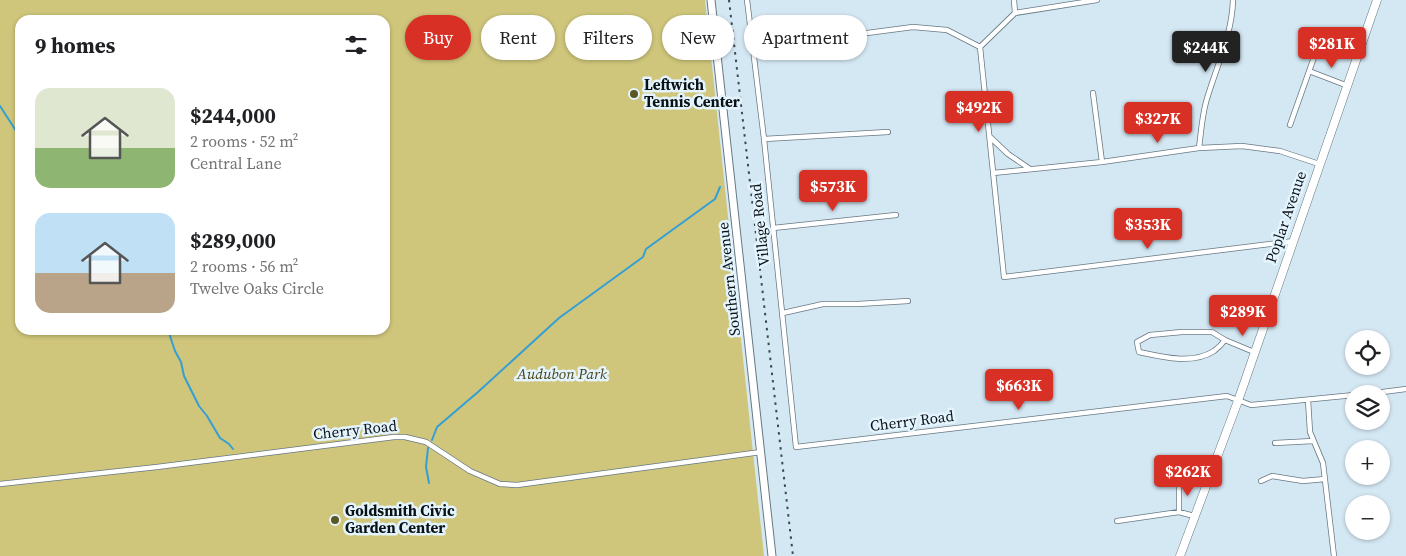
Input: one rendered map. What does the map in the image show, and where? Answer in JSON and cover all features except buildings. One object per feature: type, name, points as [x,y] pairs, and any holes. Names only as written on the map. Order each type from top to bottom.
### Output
[{"type":"main road","name":"Poplar Avenue","points":[[1180,556],[1238,401],[1377,0]]},
{"type":"street","name":"Southern Avenue","points":[[711,0],[772,556]]},
{"type":"street","name":"Village Road","points":[[747,0],[749,15]]},
{"type":"street","points":[[1014,0],[1015,13]]},
{"type":"street","points":[[980,47],[1015,13],[1097,0]]},
{"type":"street","points":[[1200,148],[1202,121],[1207,99],[1226,44],[1233,0]]},
{"type":"street","points":[[867,33],[913,27],[947,30],[980,47]]},
{"type":"street","points":[[1290,125],[1323,32]]},
{"type":"street","points":[[980,47],[1004,278],[1294,241]]},
{"type":"street","name":"Village Road","points":[[754,60],[764,139],[796,447]]},
{"type":"street","points":[[1309,71],[1348,86]]},
{"type":"street","points":[[1094,93],[1102,162]]},
{"type":"street","points":[[764,139],[888,132]]},
{"type":"street","points":[[989,136],[1008,154],[1030,169]]},
{"type":"street","points":[[993,173],[1102,162],[1200,148],[1242,146],[1280,152],[1319,164]]},
{"type":"street","points":[[772,228],[896,215]]},
{"type":"street","points":[[783,313],[823,304],[908,301]]},
{"type":"street","points":[[1225,340],[1214,351],[1195,358],[1165,358],[1139,352],[1137,342],[1150,336],[1182,332],[1212,332],[1225,340],[1254,352]]},
{"type":"street","points":[[1390,392],[1406,390]]},
{"type":"street","name":"Cherry Road","points":[[796,447],[1227,396],[1251,405],[1345,396]]},
{"type":"street","points":[[1308,400],[1310,432],[1323,463],[1334,556]]},
{"type":"street","name":"Cherry Road","points":[[0,484],[157,467],[394,437],[411,438],[426,442],[470,471],[500,484],[517,485],[761,452]]},
{"type":"street","points":[[1275,444],[1313,441]]},
{"type":"street","points":[[1261,481],[1272,476],[1302,481],[1324,479]]},
{"type":"street","points":[[1179,512],[1181,479]]},
{"type":"street","points":[[1117,521],[1179,512],[1194,516]]},
{"type":"green space","name":"Audubon Park","points":[[0,0],[705,0],[707,15],[662,15],[662,60],[711,60],[764,556],[0,556]]},
{"type":"waterway","points":[[0,106],[15,129]]},
{"type":"waterway","points":[[432,440],[437,427],[559,318],[643,257],[646,249],[715,199],[720,187]]},
{"type":"waterway","points":[[170,335],[181,362],[184,376],[199,406],[220,438],[233,449]]},
{"type":"waterway","points":[[428,448],[426,467],[429,483]]},
{"type":"railway","points":[[729,0],[793,556]]},
{"type":"place","name":"Leftwich Tennis Center","points":[[634,94]]},
{"type":"place","name":"Goldsmith Civic Garden Center","points":[[335,520]]}]
